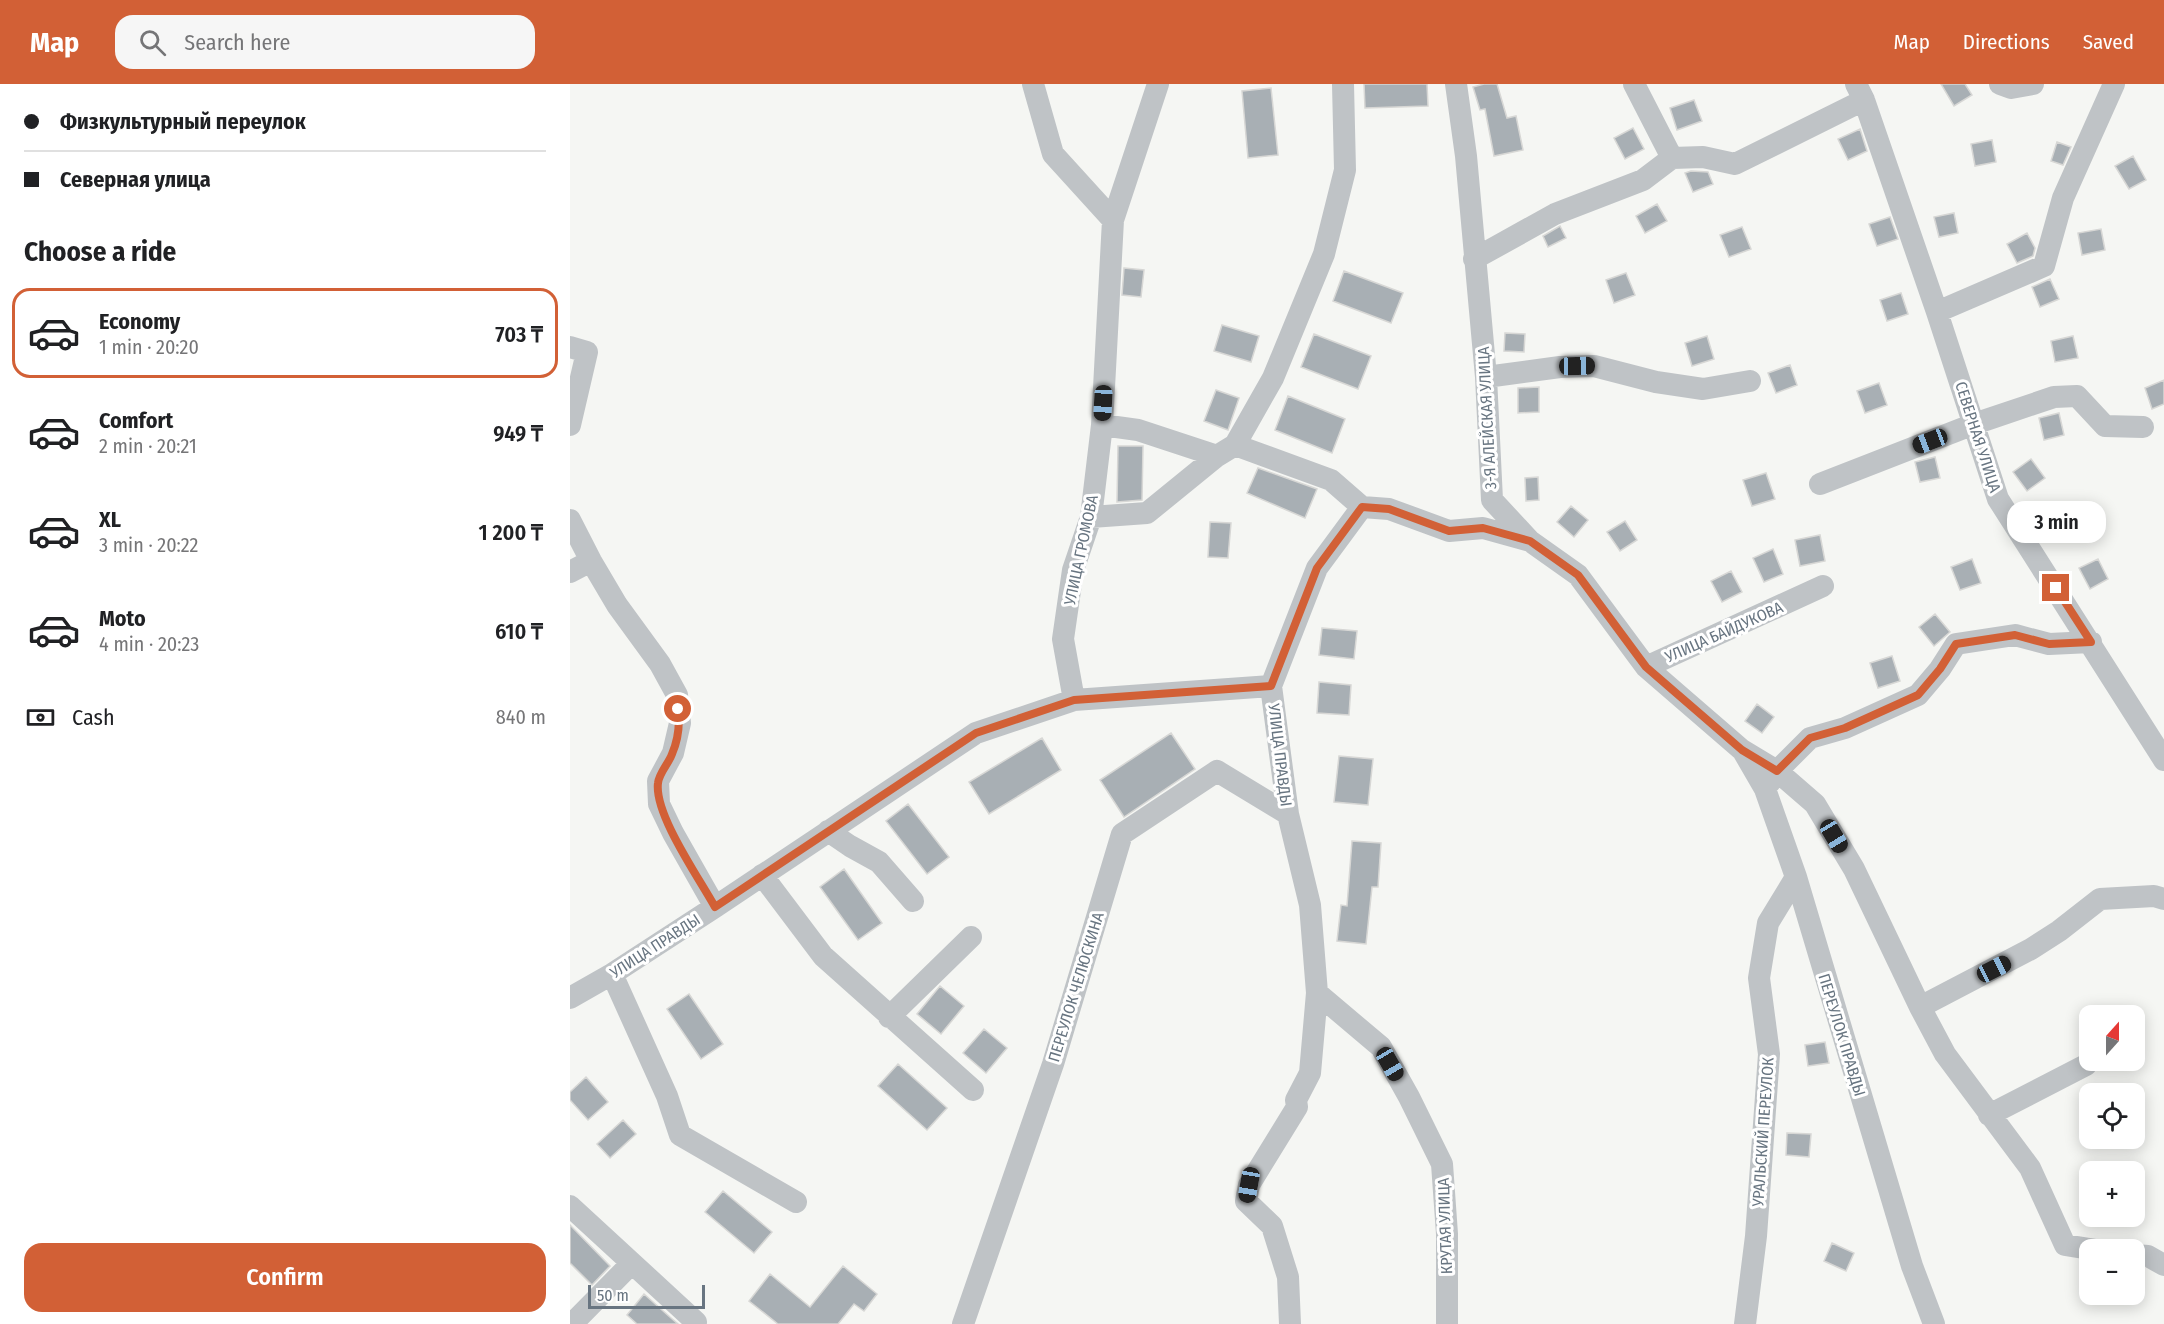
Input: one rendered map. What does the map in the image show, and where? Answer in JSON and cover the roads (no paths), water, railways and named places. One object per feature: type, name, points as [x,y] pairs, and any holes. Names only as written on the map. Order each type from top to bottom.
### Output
[{"type":"street","points":[[1033,84],[1053,154],[1113,220]]},
{"type":"street","name":"УЛИЦА ГРОМОВА","points":[[1074,700],[1063,639],[1073,570],[1091,517],[1102,425],[1113,220],[1158,84]]},
{"type":"street","points":[[1091,517],[1147,513],[1226,450],[1273,378],[1324,255],[1345,170],[1342,84]]},
{"type":"street","name":"3-Я АЛЕЙСКАЯ УЛИЦА","points":[[1456,84],[1466,156],[1486,377],[1492,500],[1530,541]]},
{"type":"street","points":[[1634,84],[1672,158]]},
{"type":"street","points":[[2000,84],[2010,88],[2033,84]]},
{"type":"street","points":[[1937,312],[2044,266],[2063,198],[2114,84]]},
{"type":"street","points":[[1474,259],[1555,214],[1643,180],[1672,158],[1704,157],[1735,164],[1860,92]]},
{"type":"street","name":"СЕВЕРНАЯ УЛИЦА","points":[[1860,92],[1937,312],[1998,499],[2164,760]]},
{"type":"street","points":[[570,347],[587,352],[570,425]]},
{"type":"street","points":[[1486,377],[1560,367],[1594,366],[1656,382],[1703,389],[1749,381]]},
{"type":"street","points":[[1820,484],[1974,424],[2054,397],[2077,396],[2105,426],[2143,427]]},
{"type":"street","points":[[1102,425],[1138,430],[1226,450],[1331,480],[1362,507],[1389,509],[1449,531],[1483,528],[1530,541],[1578,575],[1646,667]]},
{"type":"street","points":[[1271,686],[1317,568],[1362,507]]},
{"type":"street","points":[[570,520],[617,605],[660,664],[677,695],[680,723],[673,753],[658,781],[659,804],[715,907]]},
{"type":"street","points":[[570,572],[591,561]]},
{"type":"street","name":"УЛИЦА БАЙДУКОВА","points":[[1742,750],[1646,667],[1823,586]]},
{"type":"street","points":[[2079,1247],[2065,1245],[2030,1168],[1946,1054],[1920,1007],[1854,869],[1815,804],[1771,780],[1810,738],[1845,728],[1918,695],[1940,669],[1956,644],[2015,635],[2049,644],[2091,642]]},
{"type":"street","name":"УЛИЦА ПРАВДЫ","points":[[570,998],[612,974],[715,907],[976,733],[1074,700],[1271,686],[1288,814],[1310,905],[1317,993],[1310,1073],[1296,1100],[1297,1107],[1249,1185],[1246,1201],[1272,1226],[1288,1277],[1290,1324]]},
{"type":"street","name":"ПЕРЕУЛОК ПРАВДЫ","points":[[1742,750],[1771,780],[1796,877],[1906,1244],[1934,1324]]},
{"type":"street","name":"ПЕРЕУЛОК ЧЕЛЮСКИНА","points":[[963,1324],[1053,1064],[1122,834],[1217,771],[1288,814]]},
{"type":"street","points":[[828,831],[879,862],[913,901]]},
{"type":"street","points":[[762,875],[823,956],[973,1090]]},
{"type":"street","name":"УРАЛЬСКИЙ ПЕРЕУЛОК","points":[[1745,1324],[1756,1236],[1769,1054],[1759,978],[1768,923],[1796,877]]},
{"type":"street","points":[[1920,1007],[2031,949],[2060,931],[2100,899],[2154,896],[2164,899]]},
{"type":"street","points":[[889,1017],[971,937]]},
{"type":"street","points":[[612,974],[667,1096],[680,1135],[796,1202]]},
{"type":"street","name":"КРУТАЯ УЛИЦА","points":[[1317,993],[1381,1047],[1442,1164],[1446,1234],[1447,1324]]},
{"type":"street","points":[[1989,1115],[2079,1069]]},
{"type":"street","points":[[570,1206],[696,1322]]},
{"type":"street","points":[[2145,1256],[2164,1265]]},
{"type":"street","points":[[577,1318],[632,1263]]}]
